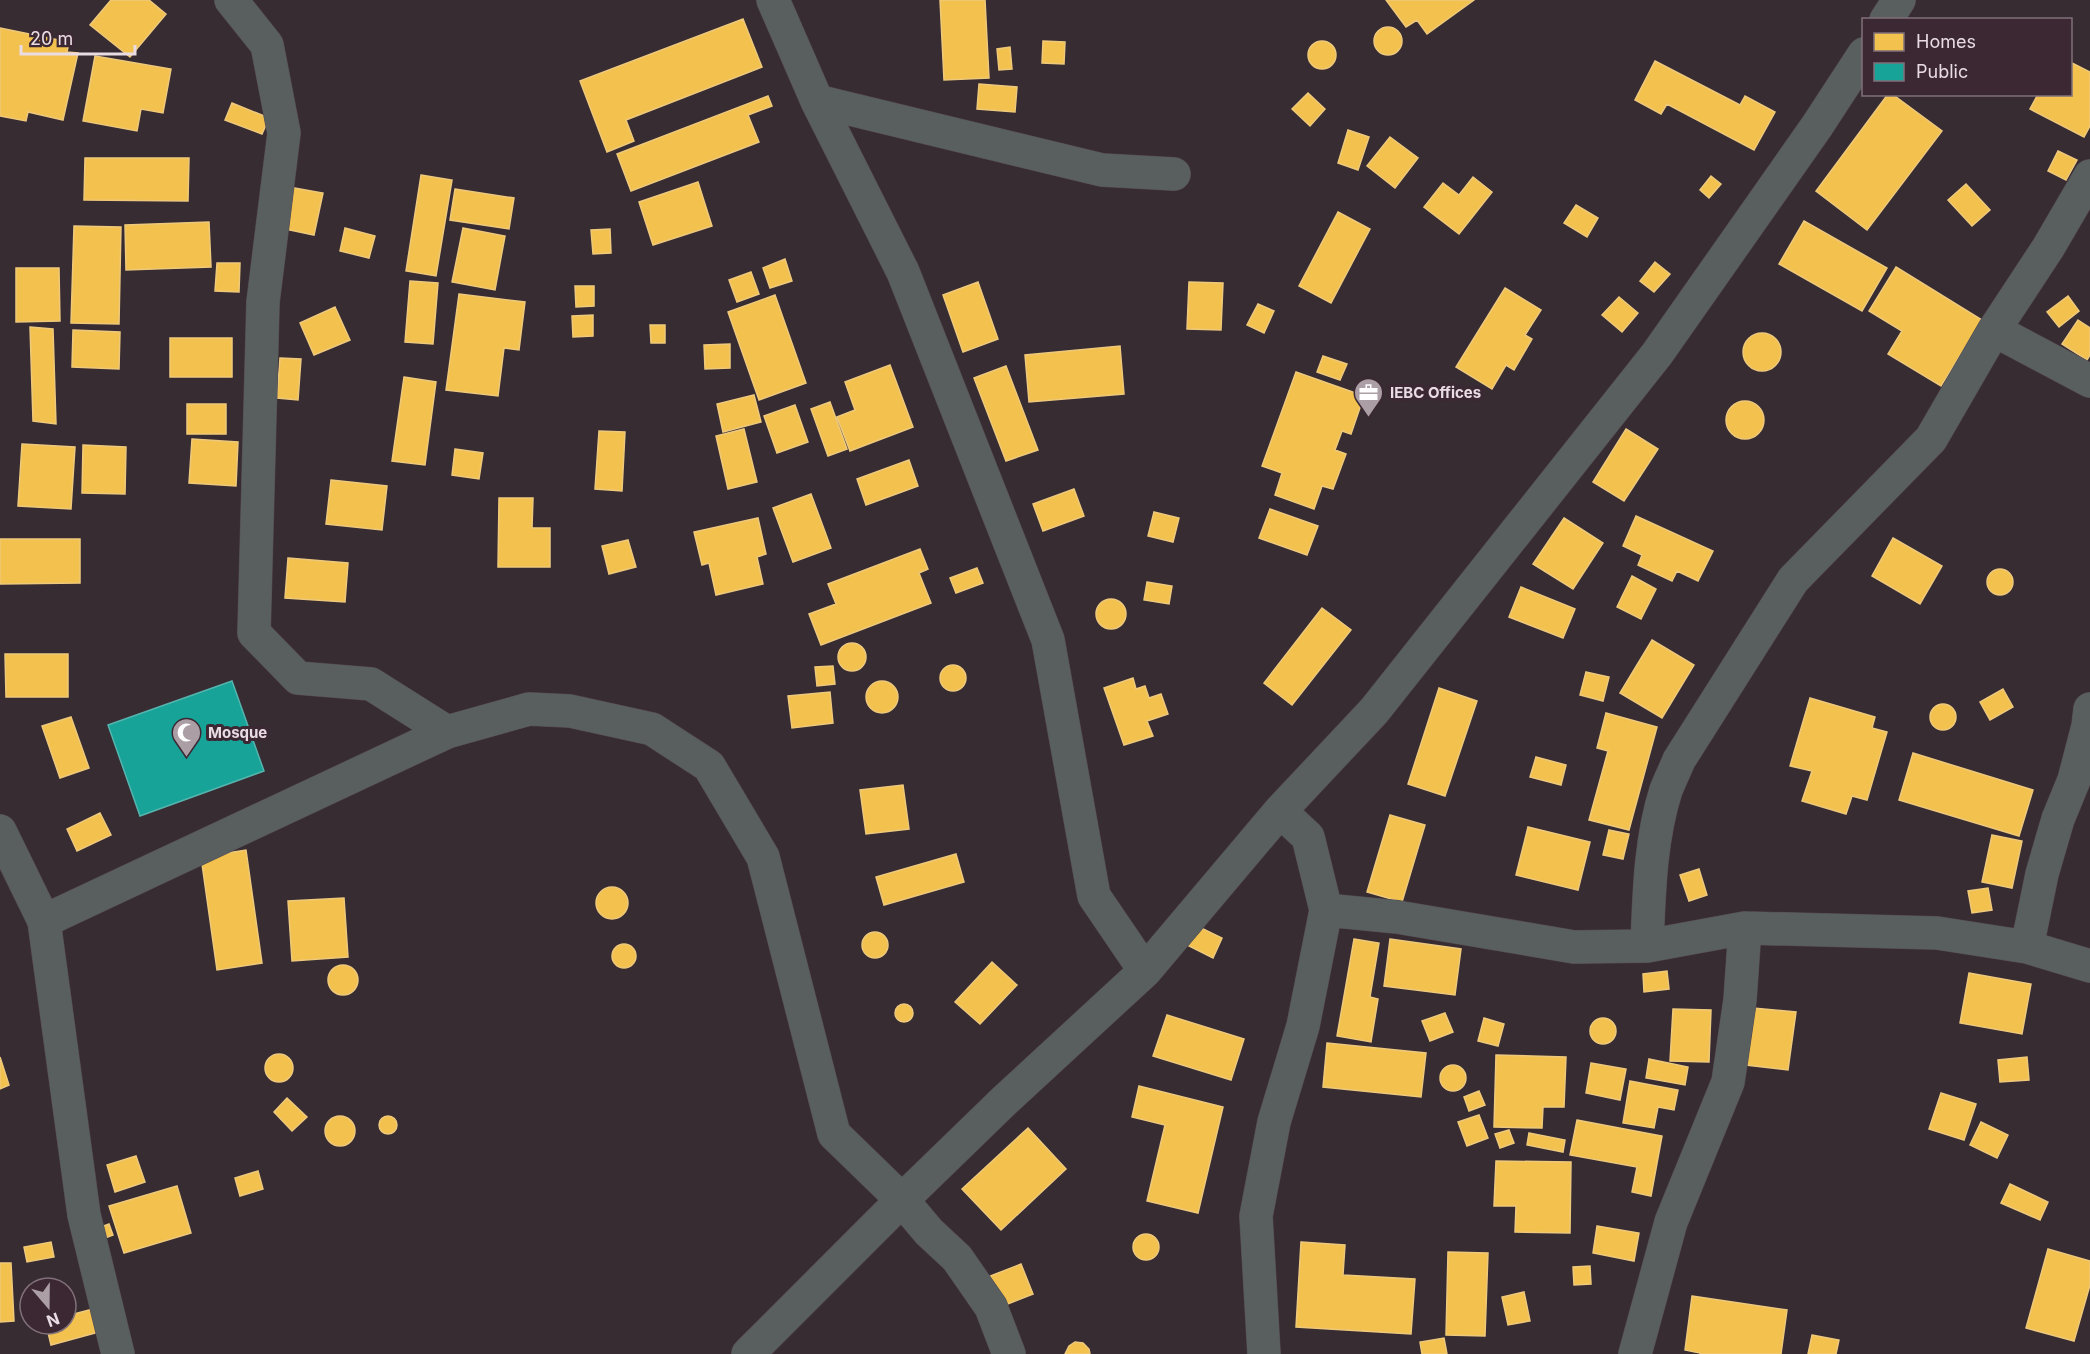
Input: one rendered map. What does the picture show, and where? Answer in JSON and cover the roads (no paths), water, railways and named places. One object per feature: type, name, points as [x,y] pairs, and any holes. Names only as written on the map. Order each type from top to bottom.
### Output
[{"type":"street","points":[[231,0],[267,45],[284,133],[263,302],[254,633],[298,678],[371,684],[447,732]]},
{"type":"street","points":[[773,0],[817,101],[903,272],[1048,640],[1094,896],[1145,971]]},
{"type":"street","points":[[1887,18],[1899,0]]},
{"type":"street","points":[[748,1354],[1004,1101],[1145,971],[1280,811],[1374,711],[1657,354],[1817,126],[1862,56]]},
{"type":"street","points":[[817,101],[1102,170],[1174,174]]},
{"type":"street","points":[[1647,946],[1649,898],[1656,836],[1666,790],[1679,760],[1793,580],[1931,439],[1994,330],[2048,248],[2090,176]]},
{"type":"street","points":[[1994,330],[2090,381]]},
{"type":"street","points":[[44,921],[447,732],[529,709],[570,711],[652,729],[709,766],[763,857],[834,1134],[902,1200],[974,1279],[991,1307],[1009,1354]]},
{"type":"street","points":[[2027,947],[2042,874],[2058,819],[2074,780],[2089,721]]},
{"type":"street","points":[[1264,1354],[1256,1216],[1274,1122],[1303,1026],[1326,910],[1308,837],[1280,811]]},
{"type":"street","points":[[0,831],[44,921],[84,1215],[118,1354]]},
{"type":"street","points":[[1326,910],[1397,917],[1574,947],[1647,946],[1745,928],[1937,933],[2027,947],[2090,966]]},
{"type":"street","points":[[1635,1354],[1671,1222],[1728,1082],[1740,1000],[1745,928]]},
{"type":"place","name":"IEBC Offices","points":[[1369,418]]},
{"type":"place","name":"Mosque","points":[[187,758]]}]
